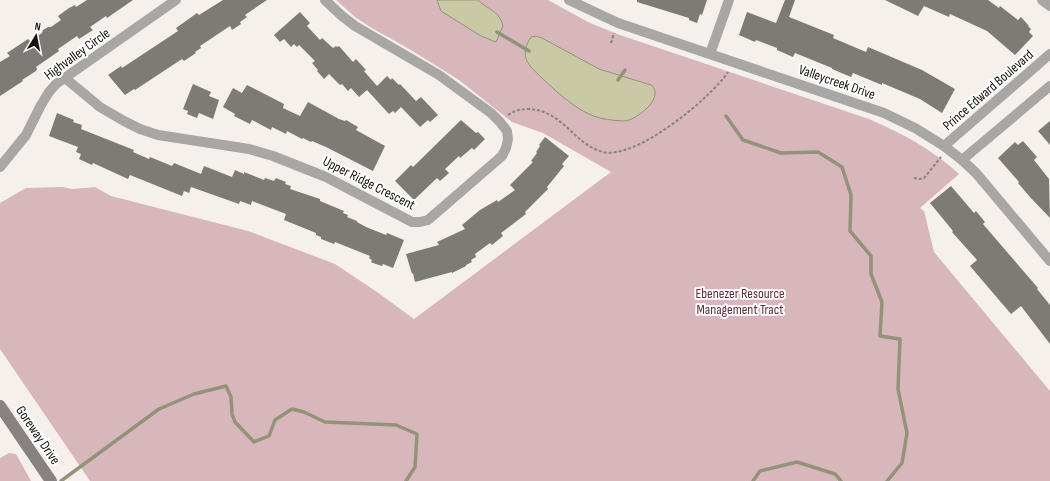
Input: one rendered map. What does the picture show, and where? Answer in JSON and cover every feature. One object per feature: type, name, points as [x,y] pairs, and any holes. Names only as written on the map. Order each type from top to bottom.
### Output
[{"type":"street","name":"Highvalley Circle","points":[[0,167],[26,135],[49,92],[56,84],[176,0]]},
{"type":"street","name":"Upper Ridge Crescent","points":[[65,78],[100,107],[140,129],[158,135],[249,149],[273,156],[326,177],[407,220],[420,222],[428,220],[502,156],[508,139],[507,131],[491,114],[452,84],[355,26],[325,0]]},
{"type":"street","name":"Valleycreek Drive","points":[[570,0],[618,23],[884,113],[915,128],[944,146],[962,160],[1049,258]]},
{"type":"street","points":[[710,54],[728,0]]},
{"type":"street","points":[[1042,0],[1050,6]]},
{"type":"street","name":"Prince Edward Boulevard","points":[[944,146],[1050,54]]},
{"type":"street","points":[[962,160],[1050,86]]},
{"type":"street","name":"Goreway Drive","points":[[0,406],[51,481]]},
{"type":"path","points":[[611,43],[615,32]]},
{"type":"path","points":[[507,116],[512,112],[523,109],[544,112],[554,116],[594,149],[617,153],[628,150],[687,114],[710,94],[729,71]]},
{"type":"path","points":[[914,178],[924,178],[940,157]]},
{"type":"green space","name":"Ebenezer Resource Management Tract","points":[[336,0],[548,0],[588,22],[617,34],[869,119],[905,136],[939,157],[959,174],[920,208],[924,211],[934,252],[1050,391],[1050,481],[90,481],[0,349],[0,203],[26,188],[63,187],[72,189],[95,187],[111,196],[248,231],[335,264],[414,319],[611,172],[543,133],[512,122],[459,80],[411,50],[370,27],[355,17]]},
{"type":"green space","points":[[9,453],[16,454],[31,481],[0,481],[0,458]]},
{"type":"shaded area","points":[[437,0],[478,0],[496,14],[501,21],[503,26],[496,42],[481,36],[441,11]]},
{"type":"shaded area","points":[[536,36],[599,69],[651,85],[655,90],[653,100],[639,115],[626,121],[596,117],[579,109],[563,97],[537,73],[526,59],[525,55],[527,44],[531,37]]},
{"type":"building","points":[[87,0],[133,0],[107,18],[106,16],[90,27],[93,30],[79,39],[77,36],[58,49],[59,51],[36,67],[36,71],[0,96],[0,62],[10,56],[7,53],[28,39],[30,41],[42,33],[43,30],[51,27],[61,20],[58,16],[69,8],[75,5],[76,7]]},
{"type":"building","points":[[223,0],[267,0],[245,15],[247,17],[240,22],[241,24],[232,30],[230,26],[200,46],[201,48],[195,52],[196,53],[184,61],[182,59],[125,95],[108,75],[121,66],[122,68],[178,31],[176,28],[197,13],[199,15]]},
{"type":"building","points":[[637,0],[707,0],[702,15],[700,14],[697,23],[689,20],[689,18],[637,2]]},
{"type":"building","points":[[785,0],[795,0],[789,17],[834,35],[833,38],[866,52],[868,47],[922,70],[955,89],[942,113],[920,99],[882,83],[882,85],[853,73],[851,77],[795,53],[793,57],[777,50],[777,48],[756,40],[755,42],[739,35],[747,12],[776,23]]},
{"type":"building","points":[[885,0],[988,0],[999,8],[1000,6],[1018,20],[1021,17],[1031,29],[1029,32],[1033,36],[1015,55],[987,31],[950,14],[949,17],[924,6],[918,16]]},
{"type":"building","points":[[300,12],[310,23],[307,26],[320,40],[322,38],[333,48],[339,46],[353,62],[356,59],[377,86],[387,76],[391,80],[392,78],[399,85],[400,84],[416,101],[421,97],[438,115],[430,122],[428,120],[420,127],[401,107],[395,113],[393,111],[389,114],[367,90],[359,97],[351,88],[348,91],[342,84],[340,85],[329,74],[324,79],[312,63],[315,61],[299,45],[297,47],[294,44],[291,47],[284,39],[280,42],[274,35]]},
{"type":"building","points":[[193,84],[211,92],[209,96],[219,100],[213,119],[199,113],[197,118],[187,114],[188,111],[183,109]]},
{"type":"building","points":[[247,85],[284,104],[283,108],[300,116],[308,102],[339,119],[346,120],[358,127],[356,130],[385,146],[373,171],[326,147],[303,138],[302,139],[287,131],[286,134],[272,127],[271,130],[252,120],[250,124],[234,116],[235,114],[223,107],[233,88],[242,93]]},
{"type":"building","points":[[57,113],[82,125],[81,129],[134,150],[133,152],[149,159],[150,157],[172,166],[174,163],[201,174],[204,166],[232,177],[235,170],[264,180],[265,178],[274,181],[276,178],[286,182],[285,184],[291,186],[290,189],[320,199],[320,201],[344,211],[343,213],[348,215],[347,217],[366,227],[404,240],[393,268],[383,264],[382,266],[373,263],[369,258],[370,256],[335,242],[334,244],[321,239],[321,237],[316,235],[316,233],[284,220],[286,214],[252,201],[251,205],[240,201],[239,204],[191,187],[189,193],[184,191],[182,196],[130,175],[128,179],[93,163],[92,165],[79,159],[81,154],[76,152],[78,147],[49,136]]},
{"type":"building","points":[[461,120],[485,139],[474,150],[472,148],[460,158],[459,156],[445,169],[449,173],[440,181],[437,178],[414,200],[395,181],[411,165],[413,167]]},
{"type":"building","points":[[1050,121],[1050,145],[1038,131]]},
{"type":"building","points":[[545,137],[569,156],[562,164],[564,166],[547,187],[548,189],[525,212],[526,214],[501,233],[503,236],[492,245],[490,243],[475,254],[476,257],[466,266],[452,273],[415,282],[406,254],[439,245],[437,242],[465,229],[462,225],[480,210],[497,200],[498,202],[515,190],[510,185],[533,162],[531,161]]},
{"type":"building","points":[[1023,141],[1037,157],[1034,160],[1049,179],[1050,218],[1030,197],[998,158],[1015,142],[1018,145]]},
{"type":"building","points":[[951,186],[974,213],[976,211],[985,222],[983,224],[1038,288],[1037,289],[1050,305],[1050,344],[1021,306],[1011,314],[970,266],[977,260],[952,232],[953,231],[930,203]]},
{"type":"waterway","points":[[497,32],[529,51]]},
{"type":"waterway","points":[[618,80],[625,70]]},
{"type":"waterway","points":[[726,116],[743,140],[781,153],[818,152],[842,167],[851,195],[850,231],[871,256],[871,274],[882,302],[880,336],[900,339],[898,389],[907,433],[902,463],[887,481]]},
{"type":"waterway","points":[[61,481],[159,409],[194,394],[226,386],[231,397],[232,414],[235,422],[254,442],[269,436],[275,420],[292,409],[304,412],[325,422],[396,425],[417,434],[415,467],[406,481]]},
{"type":"waterway","points":[[753,481],[760,471],[797,462],[835,474],[841,481]]}]
